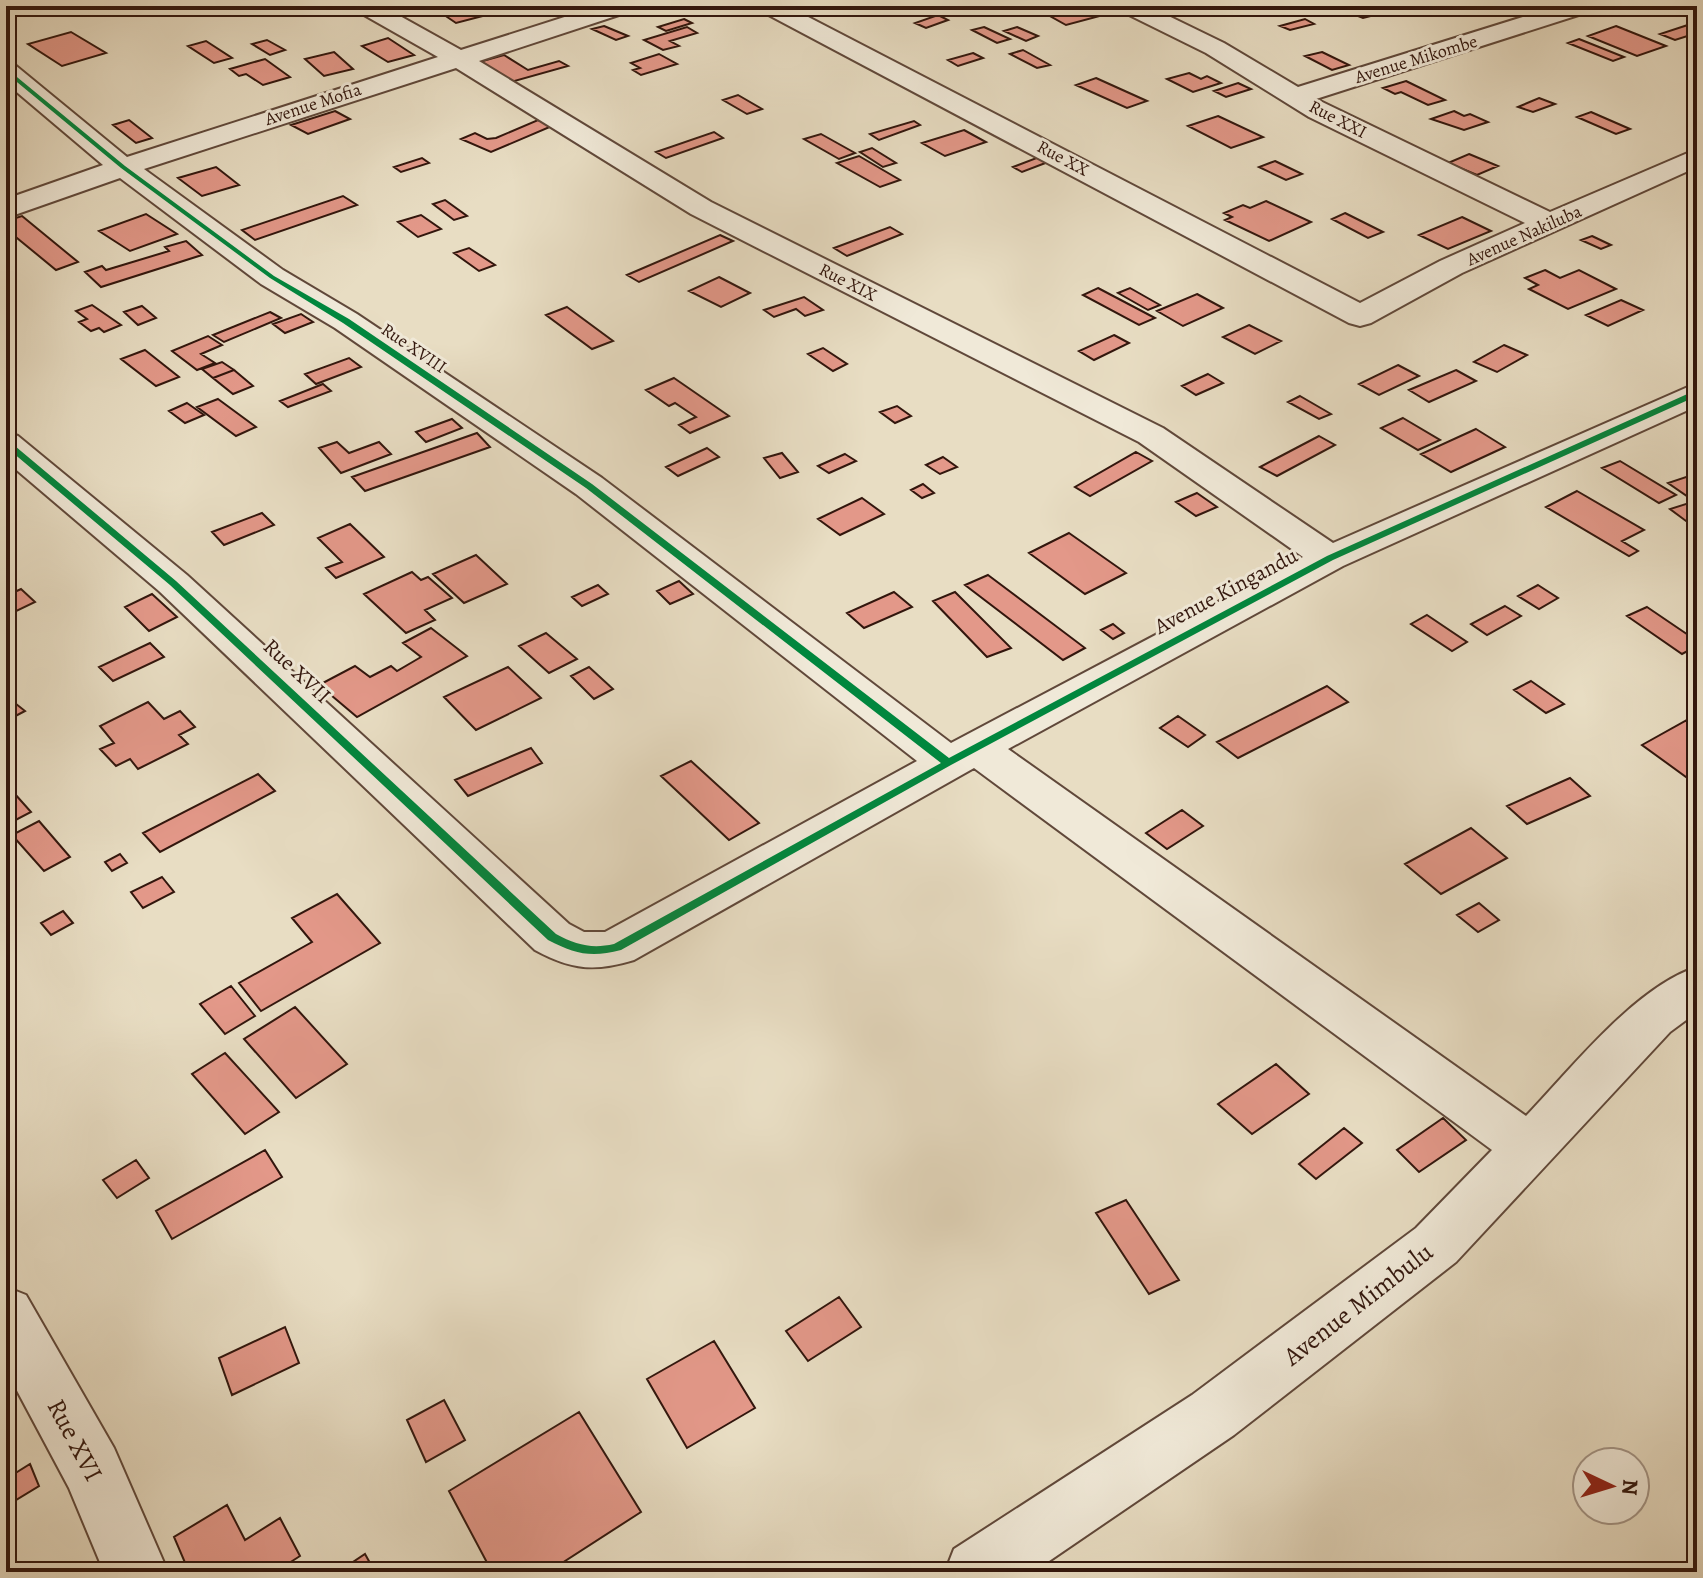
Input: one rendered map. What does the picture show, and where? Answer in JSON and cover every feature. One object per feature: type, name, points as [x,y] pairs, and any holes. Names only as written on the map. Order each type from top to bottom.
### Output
[{"type":"street","name":"Rue XIX","points":[[365,6],[455,57],[701,208],[1151,435],[1330,558]]},
{"type":"street","name":"Avenue Mofia","points":[[6,209],[455,57],[623,6]]},
{"type":"street","name":"Rue XX","points":[[769,6],[1083,168],[1355,315]]},
{"type":"street","name":"Rue XXI","points":[[1129,6],[1215,48],[1294,97],[1551,224]]},
{"type":"street","name":"Avenue Mikombe","points":[[1294,97],[1583,6]]},
{"type":"street","name":"Rue XVIII","points":[[6,70],[123,167],[272,277],[346,321],[589,486],[805,650],[962,755]]},
{"type":"street","name":"Avenue Nakiluba","points":[[1355,315],[1365,315],[1451,267],[1697,157]]},
{"type":"street","name":"Avenue Kingandu","points":[[552,937],[572,948],[596,953],[617,947],[962,755],[1330,558],[1697,393]]},
{"type":"street","name":"Rue XVII","points":[[6,443],[173,583],[552,937]]},
{"type":"street","points":[[962,755],[1529,1147]]},
{"type":"street","name":"Avenue Mimbulu","points":[[977,1572],[1213,1415],[1436,1245],[1652,1018],[1697,986]]},
{"type":"street","name":"Rue XVI","points":[[6,1313],[92,1469],[136,1572]]},
{"type":"building","points":[[431,6],[521,6],[456,23]]},
{"type":"building","points":[[1097,6],[1111,13],[1066,25],[1050,16]]},
{"type":"building","points":[[1358,6],[1378,6],[1369,9],[1379,14],[1363,18],[1350,13],[1364,9]]},
{"type":"building","points":[[938,15],[948,20],[926,28],[915,23]]},
{"type":"building","points":[[684,19],[692,23],[666,31],[658,27]]},
{"type":"building","points":[[1305,19],[1314,24],[1290,30],[1280,26]]},
{"type":"building","points":[[1697,22],[1697,33],[1675,40],[1660,34]]},
{"type":"building","points":[[604,26],[628,36],[616,40],[592,29]]},
{"type":"building","points":[[1616,26],[1666,46],[1637,56],[1588,36]]},
{"type":"building","points":[[687,27],[697,33],[670,41],[679,46],[663,50],[644,40]]},
{"type":"building","points":[[984,27],[1010,39],[997,43],[972,30]]},
{"type":"building","points":[[1017,27],[1038,36],[1026,41],[1004,31]]},
{"type":"building","points":[[71,32],[106,53],[62,66],[28,44]]},
{"type":"building","points":[[388,38],[414,55],[388,62],[362,46]]},
{"type":"building","points":[[1579,39],[1624,57],[1613,61],[1568,43]]},
{"type":"building","points":[[267,40],[285,50],[270,55],[252,44]]},
{"type":"building","points":[[206,41],[232,58],[214,63],[188,46]]},
{"type":"building","points":[[1023,50],[1050,65],[1037,68],[1010,54]]},
{"type":"building","points":[[334,52],[353,69],[324,76],[305,59]]},
{"type":"building","points":[[1322,52],[1349,65],[1332,70],[1305,56]]},
{"type":"building","points":[[973,53],[983,58],[958,66],[948,60]]},
{"type":"building","points":[[659,54],[677,64],[641,75],[633,70],[640,68],[631,63]]},
{"type":"building","points":[[504,55],[528,70],[559,61],[568,66],[511,82],[479,62]]},
{"type":"building","points":[[265,59],[290,77],[263,85],[246,74],[239,76],[230,69]]},
{"type":"building","points":[[1189,73],[1201,79],[1207,76],[1221,83],[1193,92],[1167,79]]},
{"type":"building","points":[[1096,78],[1147,101],[1127,108],[1076,85]]},
{"type":"building","points":[[1406,81],[1445,100],[1428,105],[1401,92],[1395,94],[1383,88]]},
{"type":"building","points":[[1238,83],[1251,89],[1226,97],[1214,91]]},
{"type":"building","points":[[738,95],[762,109],[747,114],[723,100]]},
{"type":"building","points":[[1539,98],[1555,104],[1533,112],[1518,107]]},
{"type":"building","points":[[335,111],[350,119],[308,134],[291,125]]},
{"type":"building","points":[[1454,111],[1488,122],[1464,130],[1431,119]]},
{"type":"building","points":[[1591,112],[1630,129],[1616,134],[1577,117]]},
{"type":"building","points":[[1218,116],[1263,137],[1231,148],[1188,126]]},
{"type":"building","points":[[129,120],[152,138],[136,143],[113,125]]},
{"type":"building","points":[[538,120],[552,126],[491,152],[461,139],[475,133],[487,139],[496,138]]},
{"type":"building","points":[[914,121],[920,125],[879,140],[870,134]]},
{"type":"building","points":[[964,130],[986,142],[945,156],[922,143]]},
{"type":"building","points":[[714,132],[723,138],[666,158],[656,152]]},
{"type":"building","points":[[821,134],[855,153],[839,159],[804,139]]},
{"type":"building","points":[[872,148],[896,163],[883,167],[860,152]]},
{"type":"building","points":[[1469,154],[1498,166],[1477,175],[1448,163]]},
{"type":"building","points":[[859,156],[900,180],[880,187],[837,163]]},
{"type":"building","points":[[1039,157],[1048,162],[1022,172],[1013,167]]},
{"type":"building","points":[[422,158],[429,163],[401,172],[394,167]]},
{"type":"building","points":[[1275,161],[1302,174],[1286,180],[1259,167]]},
{"type":"building","points":[[216,167],[239,185],[202,196],[178,178]]},
{"type":"building","points":[[343,196],[357,205],[255,240],[242,230]]},
{"type":"building","points":[[445,200],[467,216],[454,220],[433,204]]},
{"type":"building","points":[[1266,201],[1311,222],[1269,241],[1225,220],[1232,217],[1224,213],[1243,205],[1250,208]]},
{"type":"building","points":[[1345,213],[1383,232],[1368,238],[1332,219]]},
{"type":"building","points":[[146,214],[177,234],[130,251],[99,231]]},
{"type":"building","points":[[421,215],[441,229],[418,237],[398,222]]},
{"type":"building","points":[[22,216],[78,262],[56,270],[6,229],[6,221]]},
{"type":"building","points":[[1462,217],[1491,231],[1448,249],[1419,235]]},
{"type":"building","points":[[890,227],[902,234],[847,256],[834,248]]},
{"type":"building","points":[[720,235],[733,241],[639,282],[627,275]]},
{"type":"building","points":[[1592,236],[1611,245],[1601,249],[1581,240]]},
{"type":"building","points":[[186,241],[202,255],[101,287],[85,272],[102,266],[106,270],[169,251],[165,247]]},
{"type":"building","points":[[469,248],[495,265],[479,271],[454,253]]},
{"type":"building","points":[[1545,270],[1560,278],[1579,270],[1616,289],[1568,309],[1529,289],[1538,285],[1525,278]]},
{"type":"building","points":[[719,277],[750,293],[721,307],[689,291]]},
{"type":"building","points":[[1098,288],[1155,318],[1139,325],[1083,295]]},
{"type":"building","points":[[1130,288],[1160,305],[1148,310],[1118,293]]},
{"type":"building","points":[[1197,294],[1223,308],[1183,326],[1157,311]]},
{"type":"building","points":[[804,297],[823,310],[805,316],[796,309],[774,317],[764,310]]},
{"type":"building","points":[[1621,300],[1643,310],[1608,326],[1586,315]]},
{"type":"building","points":[[92,305],[121,325],[104,332],[99,328],[91,331],[79,322],[87,319],[76,311]]},
{"type":"building","points":[[142,306],[156,318],[138,325],[124,312]]},
{"type":"building","points":[[567,307],[613,341],[592,349],[546,315]]},
{"type":"building","points":[[270,312],[281,318],[224,342],[213,335]]},
{"type":"building","points":[[301,314],[313,322],[285,333],[273,324]]},
{"type":"building","points":[[1249,325],[1281,341],[1255,354],[1223,337]]},
{"type":"building","points":[[1114,335],[1129,343],[1094,360],[1079,351]]},
{"type":"building","points":[[208,336],[222,345],[201,354],[215,363],[197,370],[172,351]]},
{"type":"building","points":[[1504,345],[1527,355],[1497,372],[1474,362]]},
{"type":"building","points":[[823,348],[847,364],[833,371],[808,354]]},
{"type":"building","points":[[145,350],[179,377],[156,386],[121,359]]},
{"type":"building","points":[[349,358],[361,367],[316,384],[305,374]]},
{"type":"building","points":[[222,362],[234,370],[213,378],[202,369]]},
{"type":"building","points":[[1398,365],[1419,376],[1379,395],[1359,384]]},
{"type":"building","points":[[234,370],[253,386],[233,394],[213,378]]},
{"type":"building","points":[[1456,370],[1476,381],[1429,402],[1409,390]]},
{"type":"building","points":[[1208,374],[1223,383],[1196,395],[1182,386]]},
{"type":"building","points":[[674,378],[729,416],[690,433],[679,425],[696,417],[675,403],[669,406],[646,390]]},
{"type":"building","points":[[323,384],[331,391],[288,407],[280,401]]},
{"type":"building","points":[[1300,396],[1331,414],[1319,419],[1288,402]]},
{"type":"building","points":[[218,399],[256,427],[236,436],[197,407]]},
{"type":"building","points":[[187,403],[204,415],[185,423],[169,411]]},
{"type":"building","points":[[897,406],[911,416],[895,423],[880,412]]},
{"type":"building","points":[[1403,418],[1440,440],[1418,450],[1381,428]]},
{"type":"building","points":[[452,419],[462,428],[426,442],[416,432]]},
{"type":"building","points":[[1476,429],[1505,447],[1451,472],[1421,454]]},
{"type":"building","points":[[477,433],[490,447],[365,491],[352,477]]},
{"type":"building","points":[[1319,436],[1335,445],[1277,476],[1260,467]]},
{"type":"building","points":[[337,442],[349,453],[379,442],[391,454],[341,473],[319,448]]},
{"type":"building","points":[[707,448],[719,457],[678,476],[666,467]]},
{"type":"building","points":[[1136,452],[1152,461],[1090,496],[1075,487]]},
{"type":"building","points":[[782,453],[798,472],[780,478],[764,458]]},
{"type":"building","points":[[845,454],[856,461],[829,473],[818,466]]},
{"type":"building","points":[[943,457],[957,467],[940,474],[926,465]]},
{"type":"building","points":[[1620,461],[1676,495],[1659,503],[1602,468]]},
{"type":"building","points":[[1689,476],[1697,481],[1697,503],[1668,483]]},
{"type":"building","points":[[923,484],[934,493],[922,498],[911,490]]},
{"type":"building","points":[[1577,491],[1644,530],[1622,541],[1638,551],[1629,556],[1546,507]]},
{"type":"building","points":[[1197,493],[1217,507],[1196,516],[1176,502]]},
{"type":"building","points":[[862,498],[884,514],[840,535],[818,519]]},
{"type":"building","points":[[1689,503],[1697,509],[1697,517],[1686,521],[1670,509]]},
{"type":"building","points":[[262,513],[274,525],[224,545],[212,532]]},
{"type":"building","points":[[350,524],[384,557],[336,578],[326,568],[342,562],[318,538]]},
{"type":"building","points":[[1069,533],[1126,573],[1085,594],[1029,553]]},
{"type":"building","points":[[476,555],[507,584],[464,603],[433,574]]},
{"type":"building","points":[[412,572],[421,580],[428,577],[452,598],[425,610],[435,620],[406,633],[364,594]]},
{"type":"building","points":[[988,575],[1085,648],[1063,660],[965,585]]},
{"type":"building","points":[[679,581],[693,594],[670,604],[657,591]]},
{"type":"building","points":[[598,585],[608,594],[582,606],[572,597]]},
{"type":"building","points":[[1538,585],[1558,598],[1539,609],[1518,596]]},
{"type":"building","points":[[21,589],[35,602],[6,616],[6,596]]},
{"type":"building","points":[[894,592],[912,607],[864,628],[847,613]]},
{"type":"building","points":[[955,592],[1011,648],[987,657],[933,601]]},
{"type":"building","points":[[152,594],[177,617],[149,631],[125,607]]},
{"type":"building","points":[[1505,606],[1521,616],[1487,635],[1471,624]]},
{"type":"building","points":[[1647,607],[1697,641],[1697,646],[1682,654],[1627,616]]},
{"type":"building","points":[[1427,615],[1467,642],[1452,651],[1411,624]]},
{"type":"building","points":[[1113,624],[1124,633],[1113,639],[1101,630]]},
{"type":"building","points":[[431,628],[467,656],[357,717],[319,685],[355,666],[370,677],[391,666],[397,671],[421,657],[403,643]]},
{"type":"building","points":[[546,633],[577,659],[549,673],[519,646]]},
{"type":"building","points":[[150,643],[164,657],[113,681],[99,667]]},
{"type":"building","points":[[508,667],[541,698],[476,730],[444,697]]},
{"type":"building","points":[[589,667],[613,689],[594,699],[571,676]]},
{"type":"building","points":[[1531,681],[1564,704],[1546,713],[1514,690]]},
{"type":"building","points":[[1327,686],[1348,702],[1238,758],[1217,742]]},
{"type":"building","points":[[6,696],[25,711],[6,721]]},
{"type":"building","points":[[148,702],[164,719],[180,711],[195,727],[179,735],[188,744],[138,769],[130,759],[116,766],[100,749],[114,743],[100,726]]},
{"type":"building","points":[[1178,716],[1205,735],[1188,747],[1160,728]]},
{"type":"building","points":[[1687,720],[1697,727],[1697,785],[1642,745]]},
{"type":"building","points":[[531,748],[542,763],[468,796],[455,780]]},
{"type":"building","points":[[691,761],[759,823],[729,840],[661,776]]},
{"type":"building","points":[[258,774],[275,791],[160,852],[143,833]]},
{"type":"building","points":[[1570,778],[1590,796],[1527,824],[1507,806]]},
{"type":"building","points":[[6,784],[31,812],[6,825]]},
{"type":"building","points":[[1182,810],[1203,826],[1167,849],[1146,833]]},
{"type":"building","points":[[39,821],[70,857],[44,871],[12,835]]},
{"type":"building","points":[[1471,828],[1507,858],[1441,894],[1405,864]]},
{"type":"building","points":[[120,854],[127,863],[112,871],[105,862]]},
{"type":"building","points":[[162,877],[174,892],[143,908],[131,892]]},
{"type":"building","points":[[337,894],[380,943],[261,1011],[239,983],[312,942],[292,918]]},
{"type":"building","points":[[1479,903],[1499,920],[1478,932],[1457,915]]},
{"type":"building","points":[[63,911],[73,923],[51,935],[41,923]]},
{"type":"building","points":[[231,986],[255,1016],[225,1034],[200,1004]]},
{"type":"building","points":[[295,1007],[347,1064],[296,1098],[244,1039]]},
{"type":"building","points":[[225,1053],[279,1112],[245,1134],[192,1074]]},
{"type":"building","points":[[1276,1064],[1309,1094],[1252,1134],[1218,1104]]},
{"type":"building","points":[[1443,1118],[1466,1140],[1419,1172],[1397,1150]]},
{"type":"building","points":[[1344,1128],[1362,1143],[1316,1179],[1299,1164]]},
{"type":"building","points":[[265,1150],[282,1177],[172,1239],[156,1211]]},
{"type":"building","points":[[136,1160],[149,1178],[117,1198],[103,1180]]},
{"type":"building","points":[[1126,1200],[1179,1280],[1149,1294],[1096,1213]]},
{"type":"building","points":[[839,1297],[861,1327],[808,1361],[786,1331]]},
{"type":"building","points":[[285,1327],[299,1363],[232,1395],[219,1358]]},
{"type":"building","points":[[714,1341],[755,1408],[687,1448],[647,1379]]},
{"type":"building","points":[[444,1400],[465,1440],[426,1462],[407,1420]]},
{"type":"building","points":[[579,1412],[641,1512],[548,1572],[492,1572],[449,1491]]},
{"type":"building","points":[[30,1464],[39,1486],[11,1503],[6,1493],[6,1479]]},
{"type":"building","points":[[227,1505],[245,1540],[280,1518],[300,1556],[275,1572],[189,1572],[174,1537]]},
{"type":"building","points":[[365,1554],[375,1572],[338,1572]]},
{"type":"cycle path","points":[[6,70],[123,167],[272,277],[346,321],[589,486],[948,763],[1330,558],[1697,393]]},
{"type":"cycle path","points":[[6,443],[173,583],[552,937],[569,946],[591,951],[617,947],[948,763]]}]
